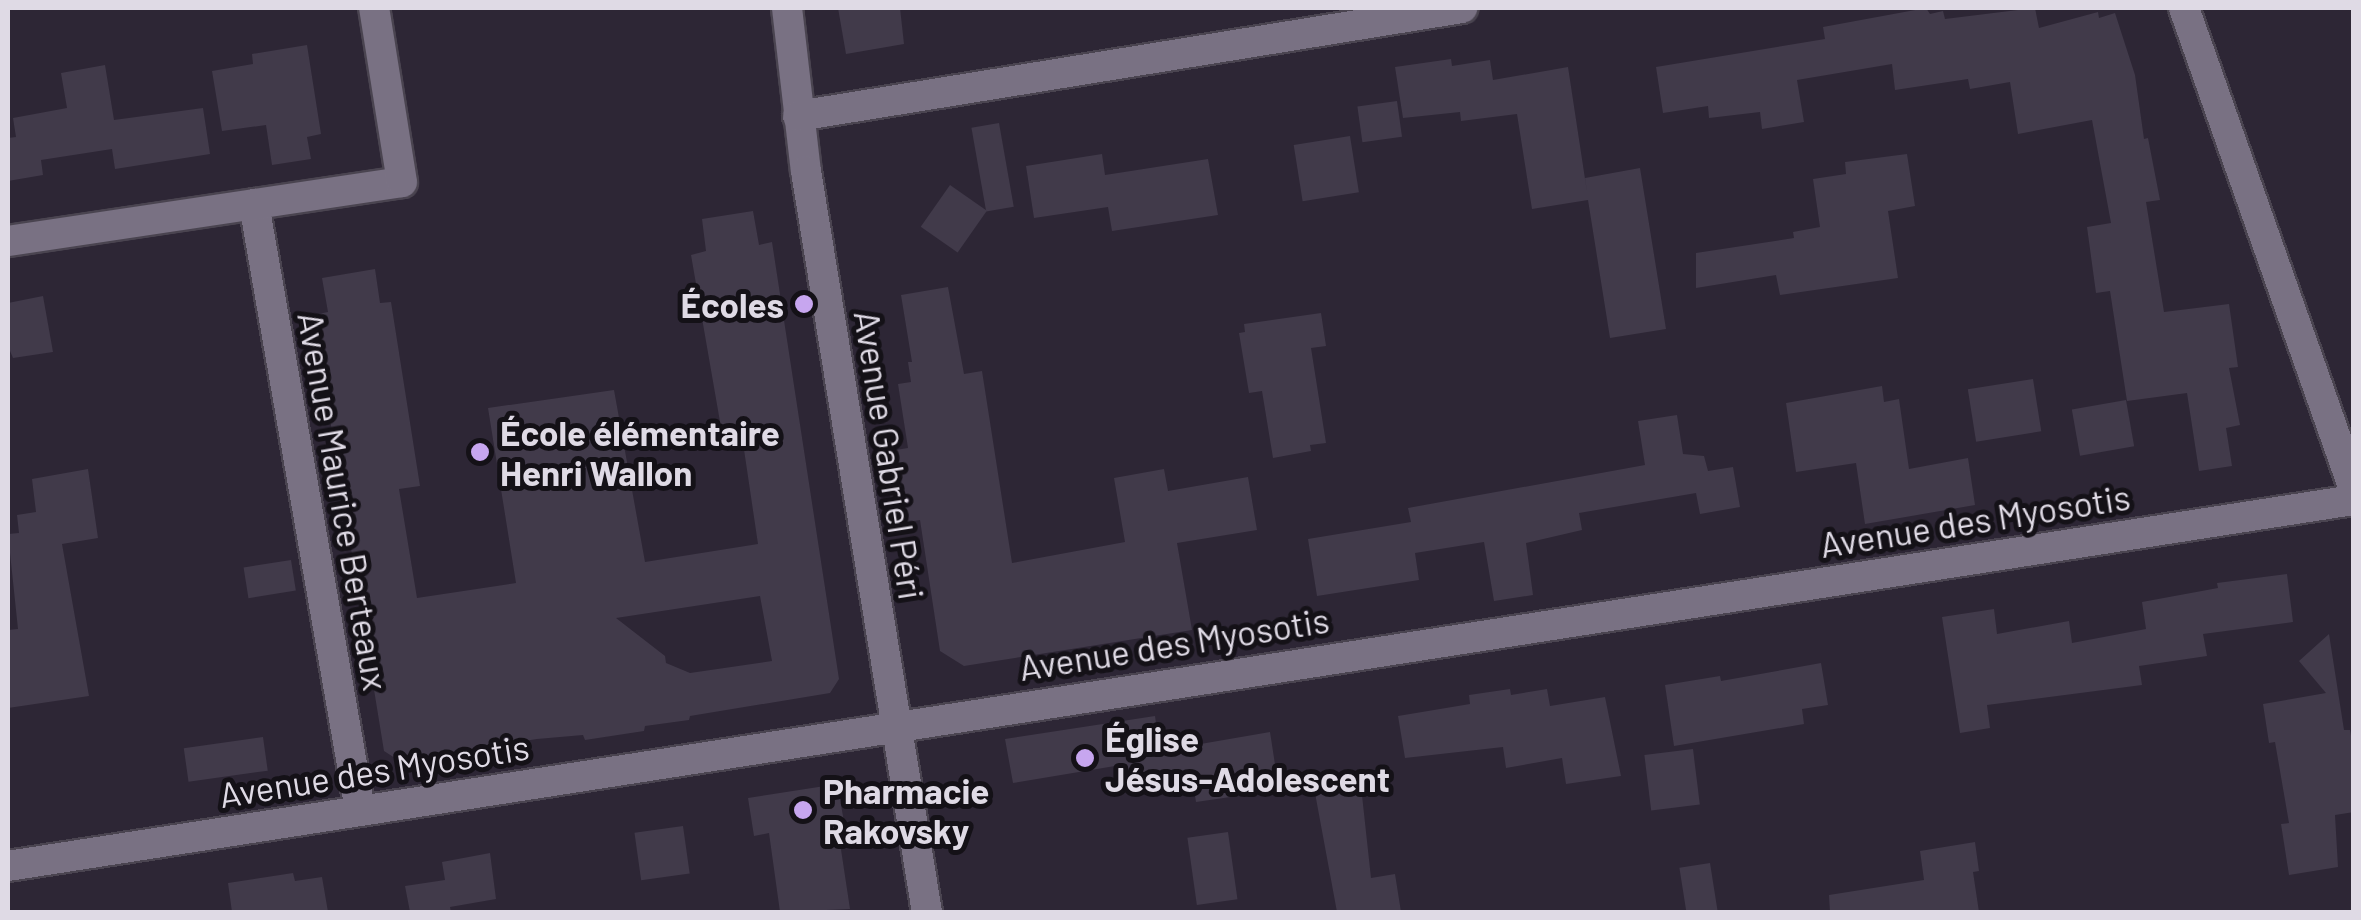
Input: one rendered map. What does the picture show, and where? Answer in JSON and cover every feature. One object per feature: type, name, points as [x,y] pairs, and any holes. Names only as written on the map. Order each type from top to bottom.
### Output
[{"type":"street","points":[[8,241],[402,182],[374,8]]},
{"type":"street","name":"Avenue Gabriel Péri","points":[[787,8],[798,116],[927,912]]},
{"type":"street","points":[[798,116],[1462,8]]},
{"type":"street","points":[[2184,8],[2354,490]]},
{"type":"street","name":"Avenue Maurice Berteaux","points":[[254,204],[360,810]]},
{"type":"street","name":"Avenue des Myosotis","points":[[8,866],[2354,500]]},
{"type":"building","points":[[838,8],[900,8],[904,44],[846,54]]},
{"type":"building","points":[[1926,8],[1930,14],[1943,11],[1945,19],[2035,8],[2039,28],[2098,12],[2099,18],[2115,13],[2135,75],[2144,139],[2148,138],[2160,200],[2146,202],[2164,312],[2229,304],[2238,367],[2229,368],[2240,425],[2226,428],[2232,466],[2199,471],[2187,393],[2127,401],[2110,291],[2096,293],[2087,227],[2111,223],[2092,120],[2018,134],[2010,82],[1970,89],[1968,79],[1895,90],[1892,64],[1797,80],[1804,122],[1762,129],[1760,112],[1709,118],[1708,106],[1663,113],[1656,67],[1825,39],[1823,27]]},
{"type":"building","points":[[307,45],[321,134],[307,137],[311,159],[272,165],[266,125],[222,131],[212,71],[253,64],[252,54]]},
{"type":"building","points":[[1451,59],[1452,66],[1490,60],[1493,80],[1568,67],[1587,192],[1585,178],[1640,168],[1666,329],[1610,338],[1588,200],[1532,209],[1517,114],[1461,121],[1460,112],[1403,118],[1395,67]]},
{"type":"building","points":[[105,65],[114,120],[203,108],[210,154],[115,169],[112,149],[41,160],[43,175],[8,181],[8,138],[16,137],[13,118],[67,108],[61,73]]},
{"type":"building","points":[[1397,101],[1402,137],[1362,142],[1357,107]]},
{"type":"building","points":[[999,123],[1014,207],[986,212],[971,128]]},
{"type":"building","points":[[1350,136],[1359,192],[1303,201],[1294,145]]},
{"type":"building","points":[[1102,154],[1105,175],[1208,159],[1218,215],[1112,231],[1108,207],[1034,218],[1026,166]]},
{"type":"building","points":[[1907,154],[1915,206],[1888,211],[1898,278],[1780,295],[1776,275],[1696,288],[1696,253],[1794,238],[1793,232],[1820,227],[1813,179],[1846,174],[1845,162]]},
{"type":"building","points":[[950,185],[987,211],[958,253],[921,227]]},
{"type":"building","name":"École élémentaire Henri Wallon","points":[[753,211],[759,245],[772,242],[839,679],[830,693],[690,716],[689,720],[645,726],[644,731],[585,740],[583,735],[537,739],[398,760],[384,751],[313,315],[328,312],[322,278],[375,269],[380,303],[391,302],[420,486],[399,489],[417,598],[516,583],[488,408],[614,390],[645,562],[758,544],[742,436],[723,439],[691,255],[706,251],[702,219]],"holes":[[[760,596],[772,661],[690,673],[666,663],[665,656],[616,618]]]},
{"type":"building","points":[[948,287],[964,374],[982,371],[1012,563],[1125,542],[1114,478],[1164,469],[1168,491],[1248,477],[1257,530],[1177,543],[1192,630],[964,666],[940,651],[920,520],[894,524],[883,452],[908,448],[898,384],[911,382],[908,362],[912,362],[901,295]]},
{"type":"building","points":[[43,296],[53,352],[13,358],[8,346],[8,303]]},
{"type":"building","points":[[1321,313],[1326,346],[1311,348],[1326,443],[1310,445],[1311,451],[1273,458],[1262,391],[1249,393],[1239,333],[1245,332],[1244,324]]},
{"type":"building","points":[[2033,379],[2041,431],[1976,442],[1968,389]]},
{"type":"building","points":[[1882,386],[1884,402],[1899,399],[1909,469],[1968,458],[1975,505],[1865,524],[1856,463],[1796,472],[1786,403]]},
{"type":"building","points":[[2126,400],[2134,446],[2080,456],[2072,410]]},
{"type":"building","points":[[1677,415],[1683,454],[1704,456],[1708,471],[1733,467],[1740,507],[1700,514],[1696,493],[1579,513],[1582,530],[1526,543],[1533,595],[1494,601],[1484,542],[1415,553],[1419,580],[1317,596],[1308,539],[1411,522],[1408,508],[1645,465],[1638,421]]},
{"type":"building","points":[[88,469],[98,538],[62,544],[89,696],[8,708],[8,630],[18,629],[8,534],[19,533],[17,515],[36,512],[32,479]]},
{"type":"building","points":[[291,560],[296,591],[248,598],[244,568]]},
{"type":"building","points":[[2287,574],[2293,622],[2203,634],[2207,656],[2139,666],[2142,685],[1987,705],[1990,728],[1960,733],[1942,617],[1994,609],[1997,634],[2069,621],[2072,643],[2146,629],[2142,602],[2218,588],[2217,583]]},
{"type":"building","points":[[2329,634],[2344,730],[2350,730],[2354,753],[2354,812],[2335,815],[2338,867],[2289,875],[2281,824],[2289,823],[2275,742],[2269,743],[2263,704],[2326,693],[2299,661]]},
{"type":"building","points":[[1821,663],[1828,705],[1802,709],[1804,724],[1674,746],[1665,685],[1720,676],[1721,681]]},
{"type":"building","points":[[1510,689],[1511,695],[1547,689],[1550,706],[1605,697],[1621,776],[1566,784],[1562,758],[1506,768],[1503,747],[1405,758],[1398,716],[1470,704],[1469,695]]},
{"type":"building","points":[[1155,716],[1160,751],[1270,732],[1279,790],[1196,802],[1193,783],[1131,793],[1127,764],[1013,783],[1005,739]]},
{"type":"building","points":[[263,737],[268,771],[189,782],[184,748]]},
{"type":"building","points":[[1693,749],[1700,805],[1651,811],[1644,755]]},
{"type":"building","points":[[825,786],[840,799],[844,822],[837,823],[850,909],[780,912],[769,833],[754,836],[748,798]]},
{"type":"building","points":[[1361,786],[1371,878],[1395,874],[1401,912],[1337,912],[1315,793]]},
{"type":"building","points":[[683,826],[690,874],[641,880],[634,833]]},
{"type":"building","points":[[1228,832],[1237,899],[1197,905],[1187,838]]},
{"type":"building","points":[[1975,842],[1979,871],[1973,872],[1979,912],[1830,912],[1829,895],[1924,880],[1920,851]]},
{"type":"building","points":[[490,853],[496,899],[450,907],[451,912],[410,912],[405,886],[445,880],[442,862]]},
{"type":"building","points":[[1710,863],[1718,912],[1686,912],[1679,868]]},
{"type":"building","points":[[293,873],[295,881],[322,877],[328,912],[232,912],[228,883]]},
{"type":"place","name":"Écoles","points":[[804,304]]},
{"type":"place","name":"École élémentaire Henri Wallon","points":[[480,452]]},
{"type":"place","name":"Église Jésus-Adolescent","points":[[1085,758]]},
{"type":"place","name":"Pharmacie Rakovsky","points":[[803,810]]}]
